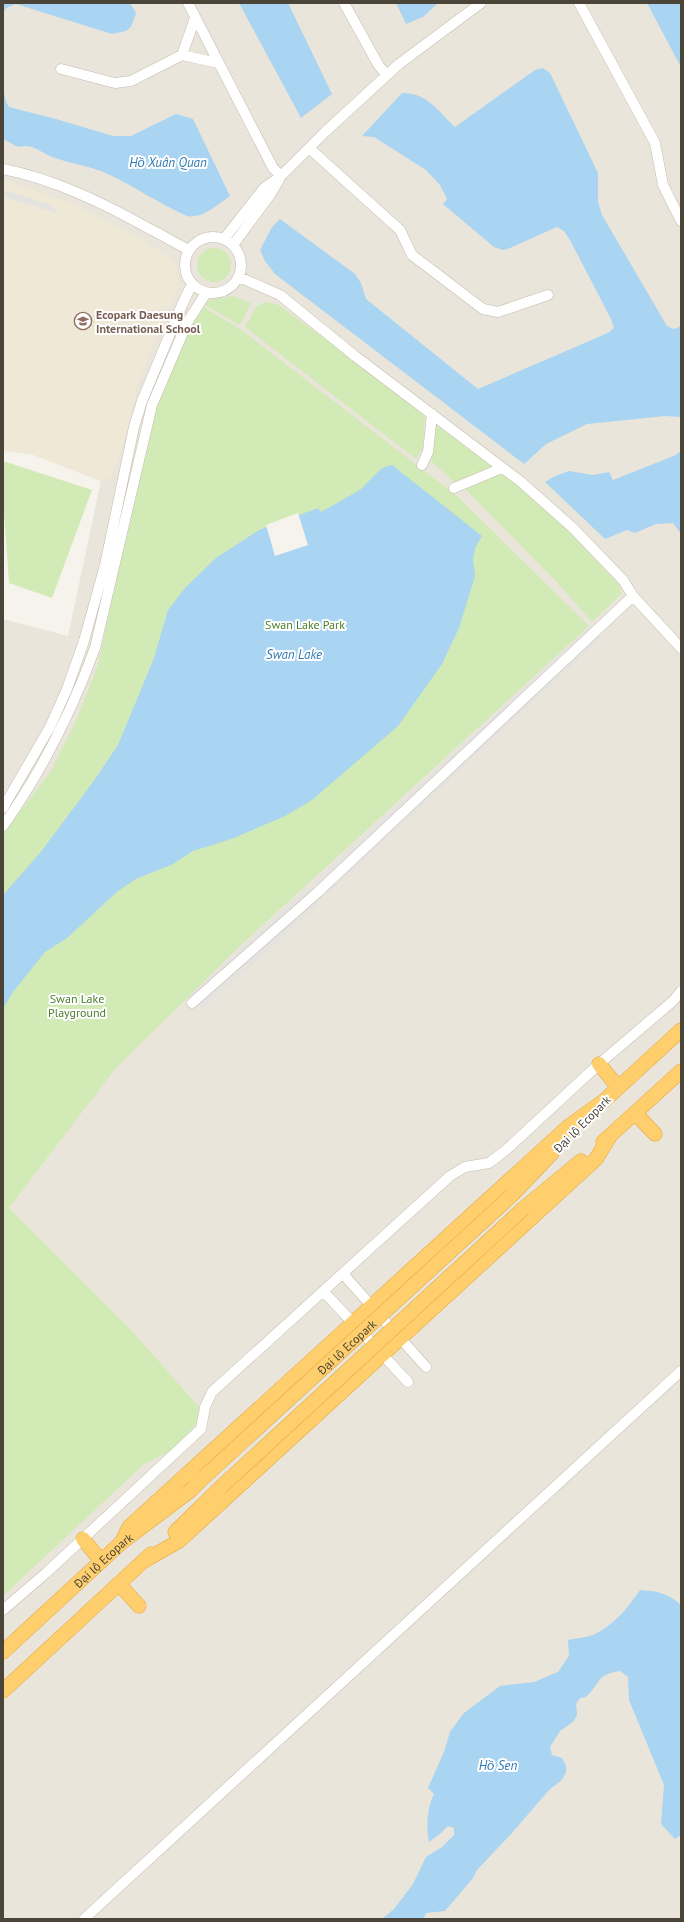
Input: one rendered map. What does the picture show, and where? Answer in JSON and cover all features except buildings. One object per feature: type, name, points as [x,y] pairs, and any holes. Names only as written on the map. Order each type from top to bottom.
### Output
[{"type":"highway","name":"Đại lộ Ecopark","points":[[3,1652],[122,1542],[190,1491],[512,1195],[601,1103],[681,1030]]},
{"type":"highway","points":[[599,1064],[618,1087]]},
{"type":"highway","name":"Đại lộ Ecopark","points":[[3,1691],[144,1561],[220,1488],[524,1208],[610,1136],[681,1071]]},
{"type":"highway","points":[[122,1542],[130,1527],[570,1126],[601,1103]]},
{"type":"highway","points":[[635,1113],[655,1134]]},
{"type":"highway","points":[[144,1561],[179,1541],[596,1159],[610,1136]]},
{"type":"highway","points":[[83,1538],[101,1561]]},
{"type":"highway","points":[[119,1584],[139,1606]]},
{"type":"street","points":[[188,3],[272,168],[281,176]]},
{"type":"street","points":[[344,3],[379,66],[387,75]]},
{"type":"street","points":[[224,239],[264,188],[281,176],[400,62],[481,3]]},
{"type":"street","points":[[579,3],[655,143],[663,185],[681,221]]},
{"type":"street","points":[[182,55],[195,18]]},
{"type":"street","points":[[61,69],[115,83],[131,81],[182,55],[218,63]]},
{"type":"street","points":[[309,148],[400,230],[412,255],[483,309],[498,312],[548,295]]},
{"type":"street","points":[[3,169],[38,177],[109,207],[189,250]]},
{"type":"street","points":[[233,245],[270,195],[281,176]]},
{"type":"street","points":[[208,237],[224,239],[233,245],[237,250],[241,263],[239,277],[229,288],[214,293],[206,293],[192,284],[187,277],[185,258],[189,250],[201,239],[208,237]]},
{"type":"street","points":[[239,277],[280,295],[355,356],[520,481],[573,528],[623,580],[633,596],[681,648]]},
{"type":"street","points":[[3,826],[14,811],[60,732],[81,688],[95,648],[110,566],[147,403],[182,305],[192,284]]},
{"type":"street","points":[[147,403],[187,323],[206,293]]},
{"type":"street","points":[[422,464],[428,452],[432,414]]},
{"type":"street","points":[[454,488],[502,468]]},
{"type":"street","points":[[3,808],[50,727],[67,689],[110,566]]},
{"type":"street","points":[[192,1003],[318,892],[633,596]]},
{"type":"street","points":[[50,727],[60,732]]},
{"type":"street","points":[[3,1610],[201,1429],[205,1407],[212,1392],[324,1292],[450,1176],[465,1167],[489,1163],[506,1150],[599,1064],[673,1001],[681,991]]},
{"type":"street","points":[[343,1274],[426,1367]]},
{"type":"street","points":[[324,1292],[408,1382]]},
{"type":"street","points":[[84,1919],[681,1371]]},
{"type":"shaded area","points":[[3,3],[681,3],[681,1919],[3,1919],[3,619],[68,636],[101,481],[31,454],[3,451]]},
{"type":"shaded area","name":"Ecopark Daesung International School","points":[[3,180],[72,203],[91,214],[137,236],[174,261],[179,287],[140,377],[118,462],[110,478],[101,481],[31,454],[3,451]]},
{"type":"shaded area","points":[[5,191],[51,205],[59,214],[4,197]]},
{"type":"shaded area","points":[[591,625],[601,638],[327,895],[314,882]]},
{"type":"shaded area","points":[[308,886],[319,905],[202,1010],[188,997]]},
{"type":"green space","points":[[211,248],[217,248],[226,253],[230,259],[230,271],[226,277],[217,282],[211,282],[202,277],[197,268],[197,262],[202,253]]},
{"type":"green space","points":[[233,296],[251,303],[242,322],[237,324],[204,304],[210,300]]},
{"type":"green space","points":[[265,302],[279,305],[425,413],[423,448],[416,459],[245,327],[257,306]]},
{"type":"green space","name":"Swan Lake Park","points":[[202,306],[240,329],[457,496],[589,626],[240,946],[115,1069],[9,1208],[132,1331],[199,1407],[198,1422],[172,1450],[144,1464],[3,1596],[3,834],[51,771],[76,721],[98,665],[151,413],[192,322]]},
{"type":"green space","points":[[437,422],[494,467],[454,482],[431,461]]},
{"type":"green space","points":[[3,461],[92,490],[52,598],[9,583],[3,498]]},
{"type":"green space","points":[[503,473],[561,523],[620,586],[621,594],[592,622],[555,580],[463,487]]},
{"type":"water","points":[[3,3],[130,3],[136,13],[131,27],[126,31],[112,34],[16,4],[6,8],[3,14]]},
{"type":"water","points":[[239,3],[288,3],[332,94],[301,118]]},
{"type":"water","points":[[396,3],[438,3],[423,17],[406,24]]},
{"type":"water","points":[[647,3],[681,3],[681,67]]},
{"type":"water","name":"Hồ Xuân Quan","points":[[3,14],[4,93],[9,107],[113,136],[131,136],[176,114],[193,119],[230,196],[204,213],[187,216],[102,171],[55,158],[33,147],[18,147],[3,139]]},
{"type":"water","points":[[543,68],[550,73],[598,173],[598,202],[602,215],[667,326],[674,329],[681,326],[681,417],[665,416],[587,424],[546,444],[524,464],[275,274],[265,261],[260,250],[272,227],[280,219],[355,274],[361,283],[366,299],[478,389],[608,333],[614,328],[611,319],[564,231],[557,227],[510,248],[503,250],[494,247],[443,204],[447,199],[440,185],[426,170],[374,137],[362,136],[402,93],[419,96],[426,100],[438,109],[455,127],[535,70]]},
{"type":"water","points":[[681,451],[681,534],[673,523],[656,524],[635,533],[627,530],[605,539],[545,482],[553,477],[569,471],[593,475],[609,472],[613,480],[676,455]]},
{"type":"water","name":"Swan Lake","points":[[392,465],[482,536],[475,548],[473,559],[475,576],[459,628],[442,664],[398,726],[312,800],[285,816],[234,838],[193,851],[173,864],[136,879],[118,891],[67,938],[45,952],[13,992],[3,1009],[3,895],[40,853],[93,782],[118,745],[154,658],[168,610],[186,587],[216,558],[259,530],[318,508],[321,512],[360,490],[382,468]]},
{"type":"water","name":"Hồ Sen","points":[[640,1590],[662,1593],[681,1605],[681,1835],[675,1839],[661,1824],[664,1785],[629,1700],[628,1677],[620,1671],[612,1673],[602,1677],[586,1697],[580,1698],[576,1704],[577,1714],[574,1721],[560,1731],[550,1747],[552,1755],[562,1758],[566,1766],[566,1772],[562,1780],[549,1790],[477,1870],[473,1878],[445,1911],[426,1913],[423,1919],[382,1919],[394,1909],[413,1884],[426,1857],[442,1847],[454,1835],[454,1828],[448,1826],[429,1842],[428,1818],[430,1805],[434,1794],[428,1788],[444,1752],[450,1732],[464,1713],[500,1686],[534,1682],[558,1672],[569,1656],[568,1640],[593,1635],[607,1627],[625,1610]]},
{"type":"pier","points":[[298,513],[308,545],[275,556],[266,525]]},
{"type":"place","name":"Ecopark Daesung International School","points":[[83,321]]},
{"type":"park label","name":"Swan Lake Playground","points":[[77,1005]]}]
